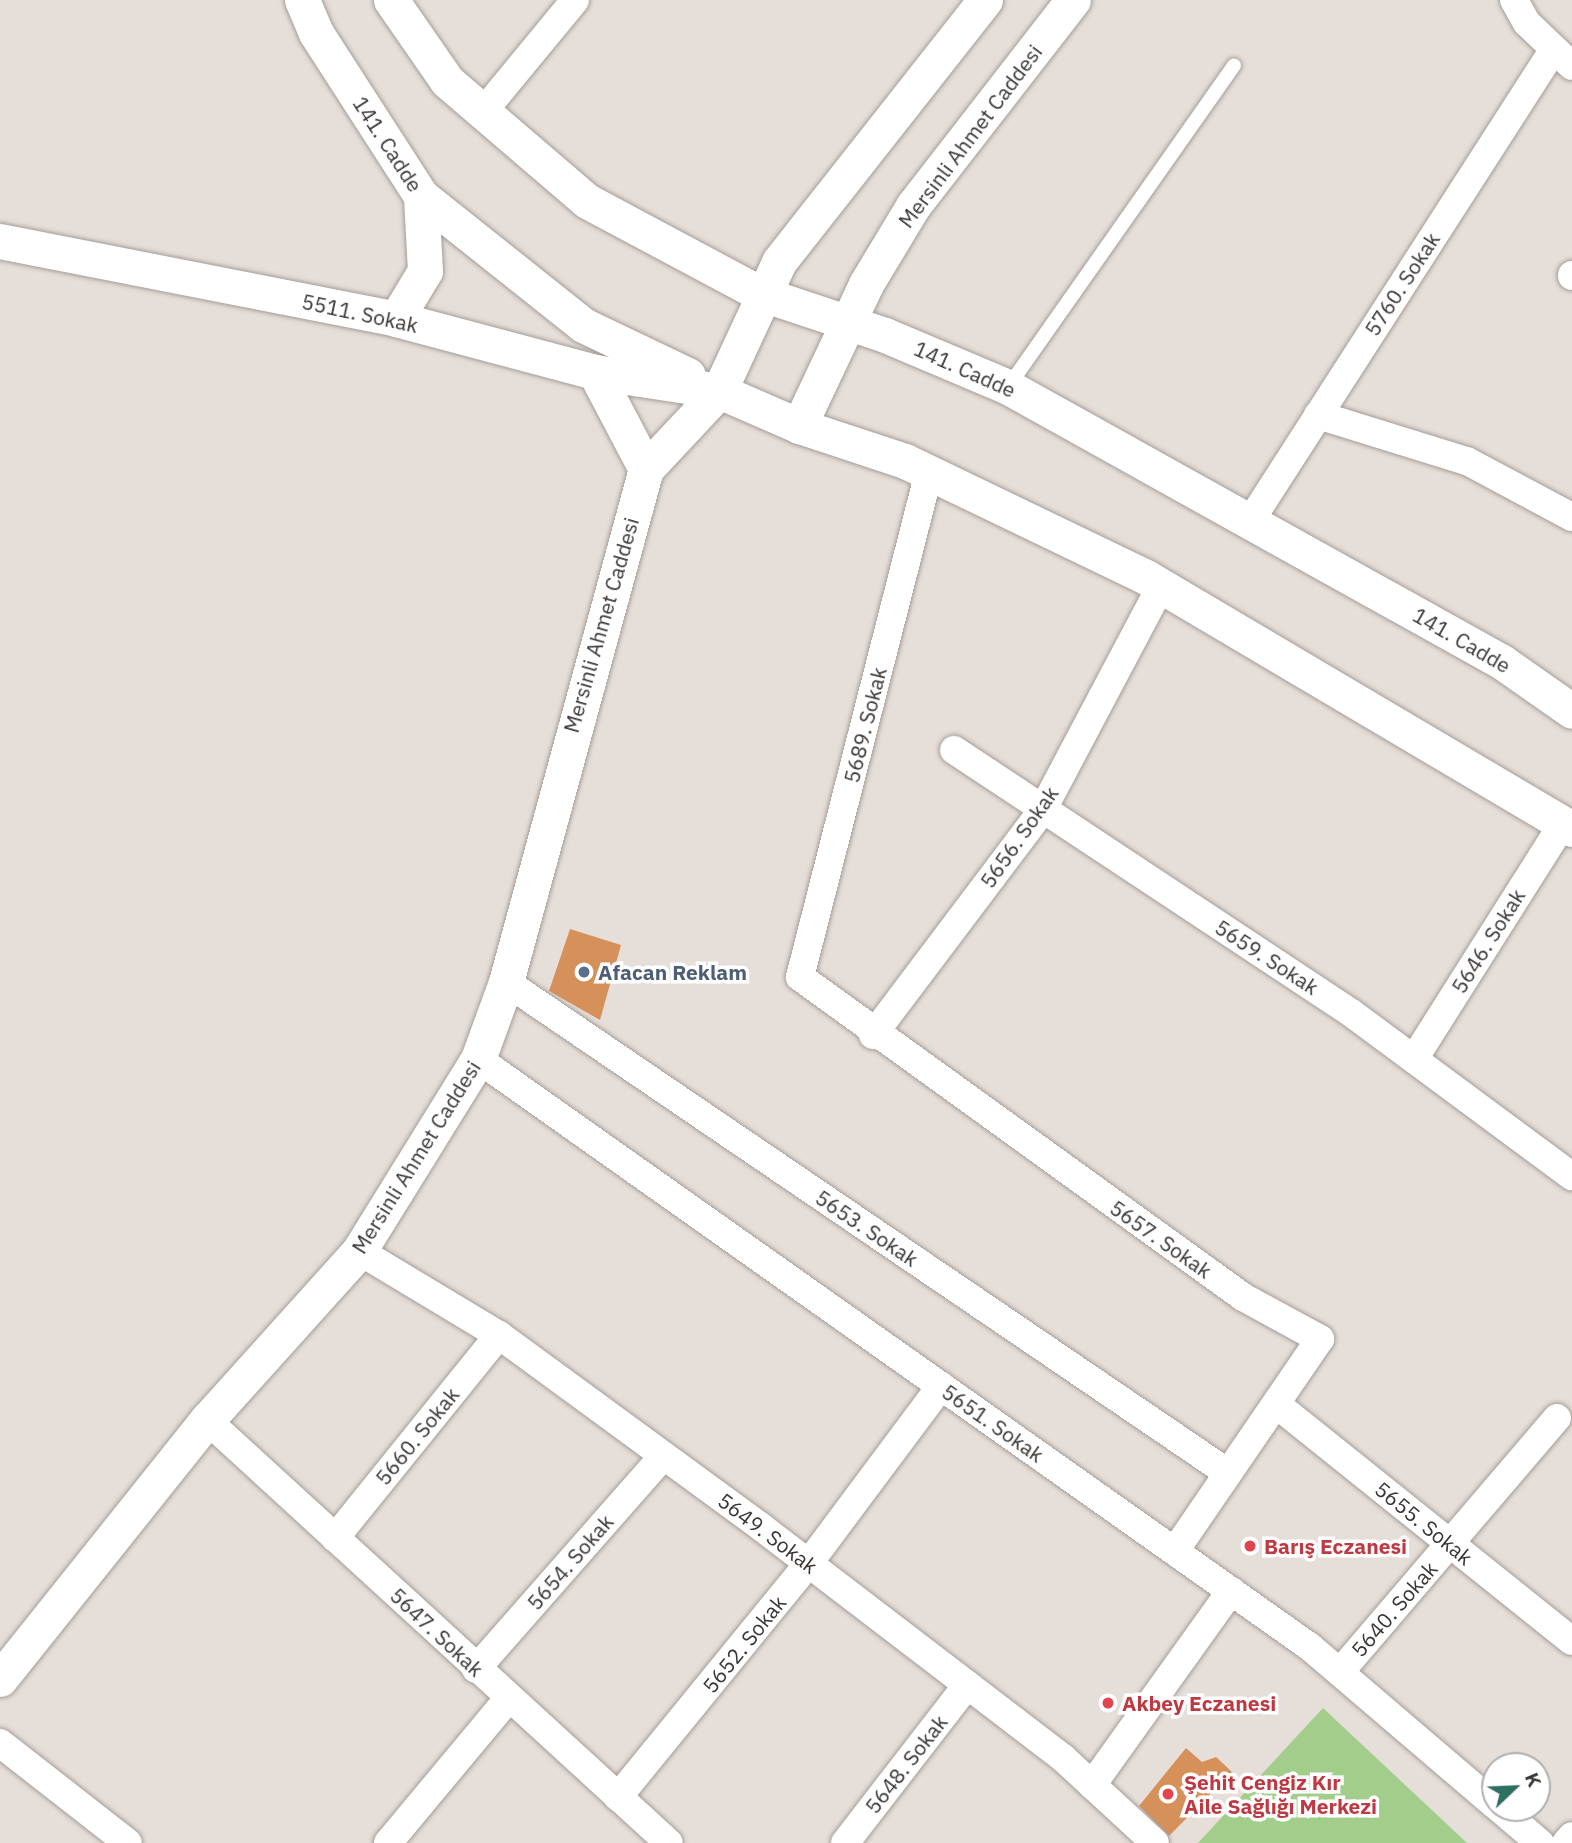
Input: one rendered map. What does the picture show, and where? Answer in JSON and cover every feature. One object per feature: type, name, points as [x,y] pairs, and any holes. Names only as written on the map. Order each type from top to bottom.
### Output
[{"type":"street","name":"141. Cadde","points":[[302,0],[316,33],[421,197],[583,325],[719,391]]},
{"type":"street","name":"141. Cadde","points":[[391,0],[447,81],[587,201],[759,293],[851,325],[1009,387],[1502,662],[1572,711]]},
{"type":"street","points":[[482,113],[575,0]]},
{"type":"street","points":[[985,0],[848,167],[759,293],[719,391],[799,426],[929,472],[1161,586],[1567,826]]},
{"type":"street","name":"Mersinli Ahmet Caddesi","points":[[799,426],[851,325],[866,284],[913,206],[1073,0]]},
{"type":"street","points":[[1514,0],[1563,57]]},
{"type":"street","name":"5760. Sokak","points":[[1251,520],[1318,415],[1563,57]]},
{"type":"street","points":[[396,319],[425,271],[421,197]]},
{"type":"street","name":"5511. Sokak","points":[[0,241],[396,319],[595,372],[719,391]]},
{"type":"street","points":[[595,372],[646,469]]},
{"type":"street","name":"Mersinli Ahmet Caddesi","points":[[0,1679],[207,1420],[359,1251],[478,1059],[506,982],[646,469],[719,391]]},
{"type":"street","points":[[1318,415],[1467,461],[1572,517]]},
{"type":"street","name":"5689. Sokak","points":[[800,977],[929,472]]},
{"type":"street","name":"5656. Sokak","points":[[873,1035],[1044,809],[1161,586]]},
{"type":"street","name":"5659. Sokak","points":[[954,750],[1414,1059],[1572,1176]]},
{"type":"street","name":"5646. Sokak","points":[[1414,1059],[1567,826]]},
{"type":"street","name":"5657. Sokak","points":[[800,977],[873,1035],[1242,1297],[1320,1339],[1175,1551]]},
{"type":"street","name":"5653. Sokak","points":[[506,982],[1228,1474]]},
{"type":"street","name":"5651. Sokak","points":[[478,1059],[1231,1591],[1340,1672],[1481,1792]]},
{"type":"street","name":"5649. Sokak","points":[[359,1251],[499,1335],[809,1563],[968,1685],[1092,1785],[1155,1843]]},
{"type":"street","name":"5660. Sokak","points":[[335,1538],[499,1335]]},
{"type":"street","name":"5652. Sokak","points":[[618,1797],[809,1563],[941,1386]]},
{"type":"street","name":"5655. Sokak","points":[[1276,1404],[1572,1641]]},
{"type":"street","name":"5640. Sokak","points":[[1340,1672],[1557,1418]]},
{"type":"street","name":"5647. Sokak","points":[[207,1420],[669,1843]]},
{"type":"street","name":"5654. Sokak","points":[[476,1669],[663,1456]]},
{"type":"street","points":[[1092,1785],[1231,1591]]},
{"type":"street","name":"5648. Sokak","points":[[845,1843],[968,1685]]},
{"type":"street","points":[[388,1843],[509,1698]]},
{"type":"street","points":[[0,1743],[128,1843]]},
{"type":"street","name":"5651. Sokak","points":[[1516,1822],[1540,1843]]},
{"type":"street","points":[[1566,1843],[1572,1836]]},
{"type":"lane","points":[[1009,387],[1234,65]]},
{"type":"green space","points":[[1323,1708],[1467,1843],[1198,1843]]},
{"type":"building","name":"Afacan Reklam","points":[[570,929],[621,945],[600,1020],[549,991]]},
{"type":"building","name":"Şehit Cengiz Kır Aile Sağlığı Merkezi","points":[[1186,1748],[1202,1762],[1216,1757],[1232,1772],[1169,1836],[1139,1806]]},
{"type":"place","name":"Afacan Reklam","points":[[584,972]]},
{"type":"place","name":"Barış Eczanesi","points":[[1250,1546]]},
{"type":"place","name":"Akbey Eczanesi","points":[[1108,1703]]},
{"type":"place","name":"Şehit Cengiz Kır Aile Sağlığı Merkezi","points":[[1168,1794]]}]
